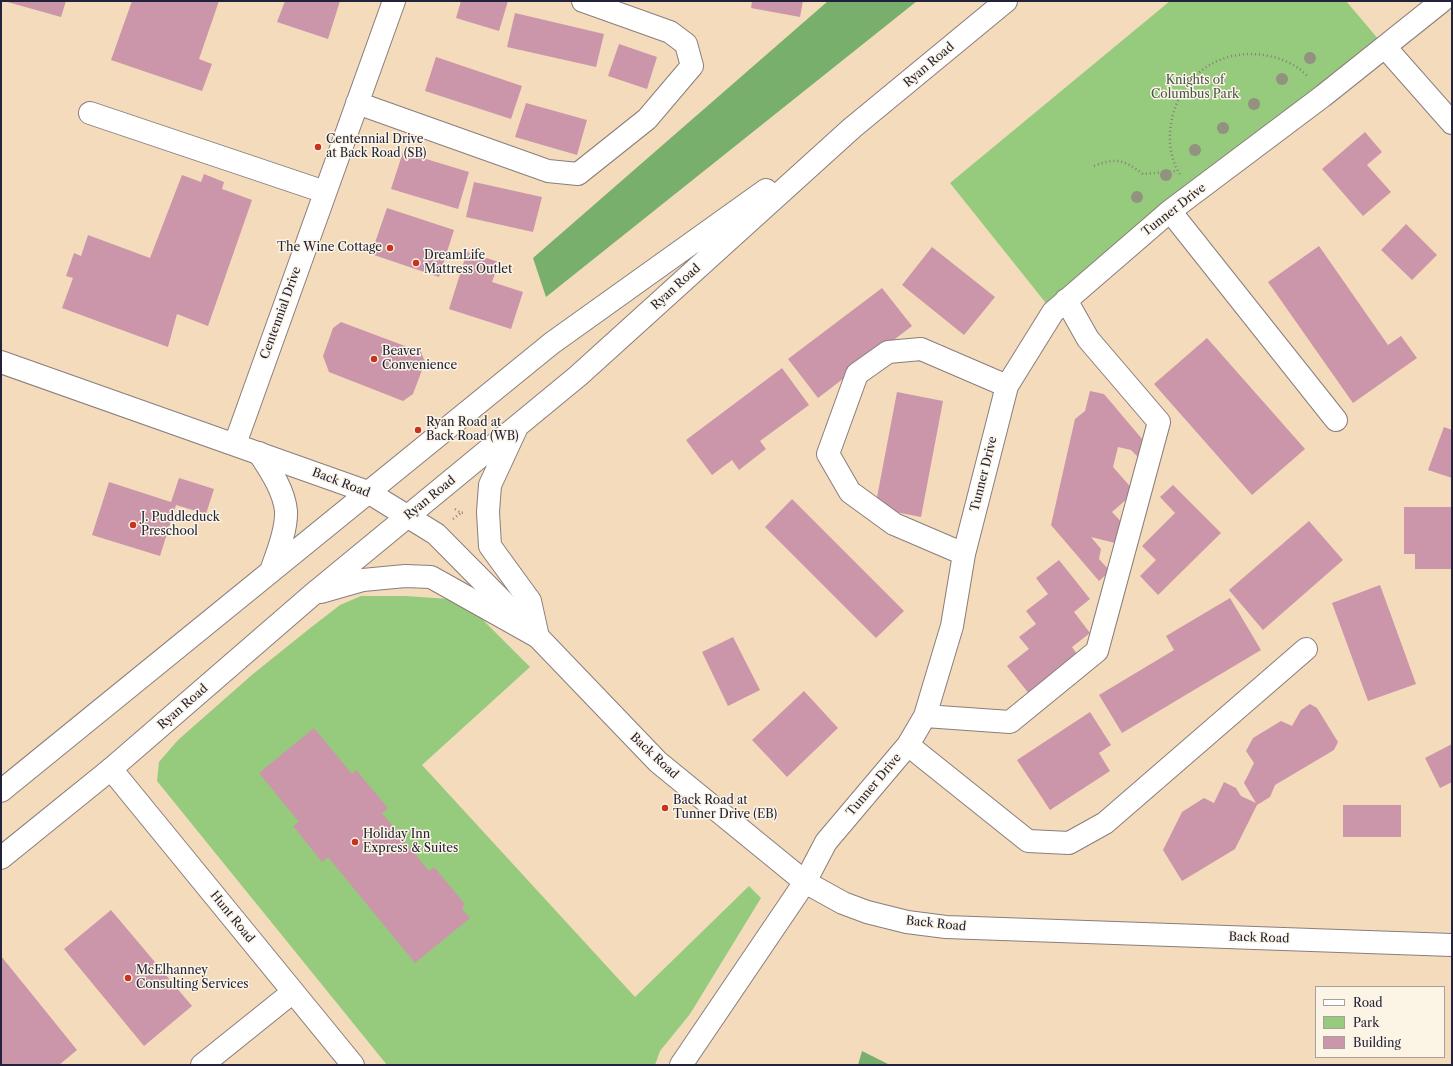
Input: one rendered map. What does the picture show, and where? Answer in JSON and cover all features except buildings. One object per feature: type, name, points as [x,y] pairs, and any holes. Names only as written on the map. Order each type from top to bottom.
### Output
[{"type":"street","name":"Centennial Drive","points":[[234,444],[394,1]]},
{"type":"street","points":[[357,103],[548,171],[578,174],[648,119],[692,66],[686,44],[670,32],[583,1]]},
{"type":"street","name":"Ryan Road","points":[[1,858],[110,769],[312,595],[578,376],[852,128],[1006,1]]},
{"type":"street","name":"Tunner Drive","points":[[681,1065],[805,882],[826,842],[908,745],[925,716],[952,626],[964,554],[1007,386],[1053,312],[1170,211],[1385,47],[1442,1]]},
{"type":"street","points":[[1385,47],[1452,123]]},
{"type":"street","points":[[90,113],[325,192]]},
{"type":"street","name":"Ryan Road","points":[[1,790],[552,343],[852,128]]},
{"type":"street","points":[[1170,211],[1336,420]]},
{"type":"street","points":[[925,716],[1010,722],[1097,651],[1159,422],[1088,339],[1066,300]]},
{"type":"street","points":[[964,554],[894,524],[850,492],[828,454],[857,374],[888,352],[921,349],[1007,386]]},
{"type":"street","name":"Back Road","points":[[1,362],[259,452],[368,492],[436,534],[538,637],[658,762],[805,882],[843,903],[867,912],[907,922],[946,927],[1452,945]]},
{"type":"street","points":[[519,425],[490,485],[488,512],[490,546],[530,601],[538,637]]},
{"type":"street","points":[[259,452],[278,484],[286,511],[282,537],[271,571]]},
{"type":"street","points":[[312,595],[363,580],[405,576],[431,577],[538,637]]},
{"type":"street","points":[[908,745],[1028,841],[1069,843],[1105,823],[1306,649]]},
{"type":"street","name":"Hunt Road","points":[[110,769],[353,1065]]},
{"type":"street","points":[[202,1065],[293,992]]},
{"type":"path","points":[[1194,194],[1177,171],[1170,144],[1171,116],[1182,92],[1201,69],[1226,56],[1254,53],[1282,59],[1306,74]]},
{"type":"path","points":[[1094,166],[1108,160],[1127,162],[1143,174],[1177,171]]},
{"type":"path","points":[[453,508],[461,513]]},
{"type":"path","points":[[453,519],[461,513],[472,511]]},
{"type":"green space","points":[[828,1],[917,1],[546,297],[533,258]]},
{"type":"green space","name":"Knights of Columbus Park","points":[[1170,1],[1346,1],[1385,47],[1053,312],[950,183]]},
{"type":"green space","points":[[361,596],[405,596],[450,599],[476,613],[530,667],[422,765],[635,997],[749,886],[761,898],[690,1014],[660,1051],[655,1065],[387,1065],[157,781],[159,762],[178,740],[253,674],[309,629],[340,605]]},
{"type":"green space","points":[[862,1051],[890,1065],[858,1065]]},
{"type":"place","name":"Centennial Drive at Back Road (SB)","points":[[318,147]]},
{"type":"place","name":"The Wine Cottage","points":[[390,248]]},
{"type":"place","name":"DreamLife Mattress Outlet","points":[[416,263]]},
{"type":"place","name":"Beaver Convenience","points":[[374,359]]},
{"type":"place","name":"Ryan Road at Back Road (WB)","points":[[418,430]]},
{"type":"place","name":"J. Puddleduck Preschool","points":[[133,525]]},
{"type":"place","name":"Back Road at Tunner Drive (EB)","points":[[665,808]]},
{"type":"place","name":"Holiday Inn Express & Suites","points":[[355,842]]},
{"type":"place","name":"McElhanney Consulting Services","points":[[128,978]]}]
